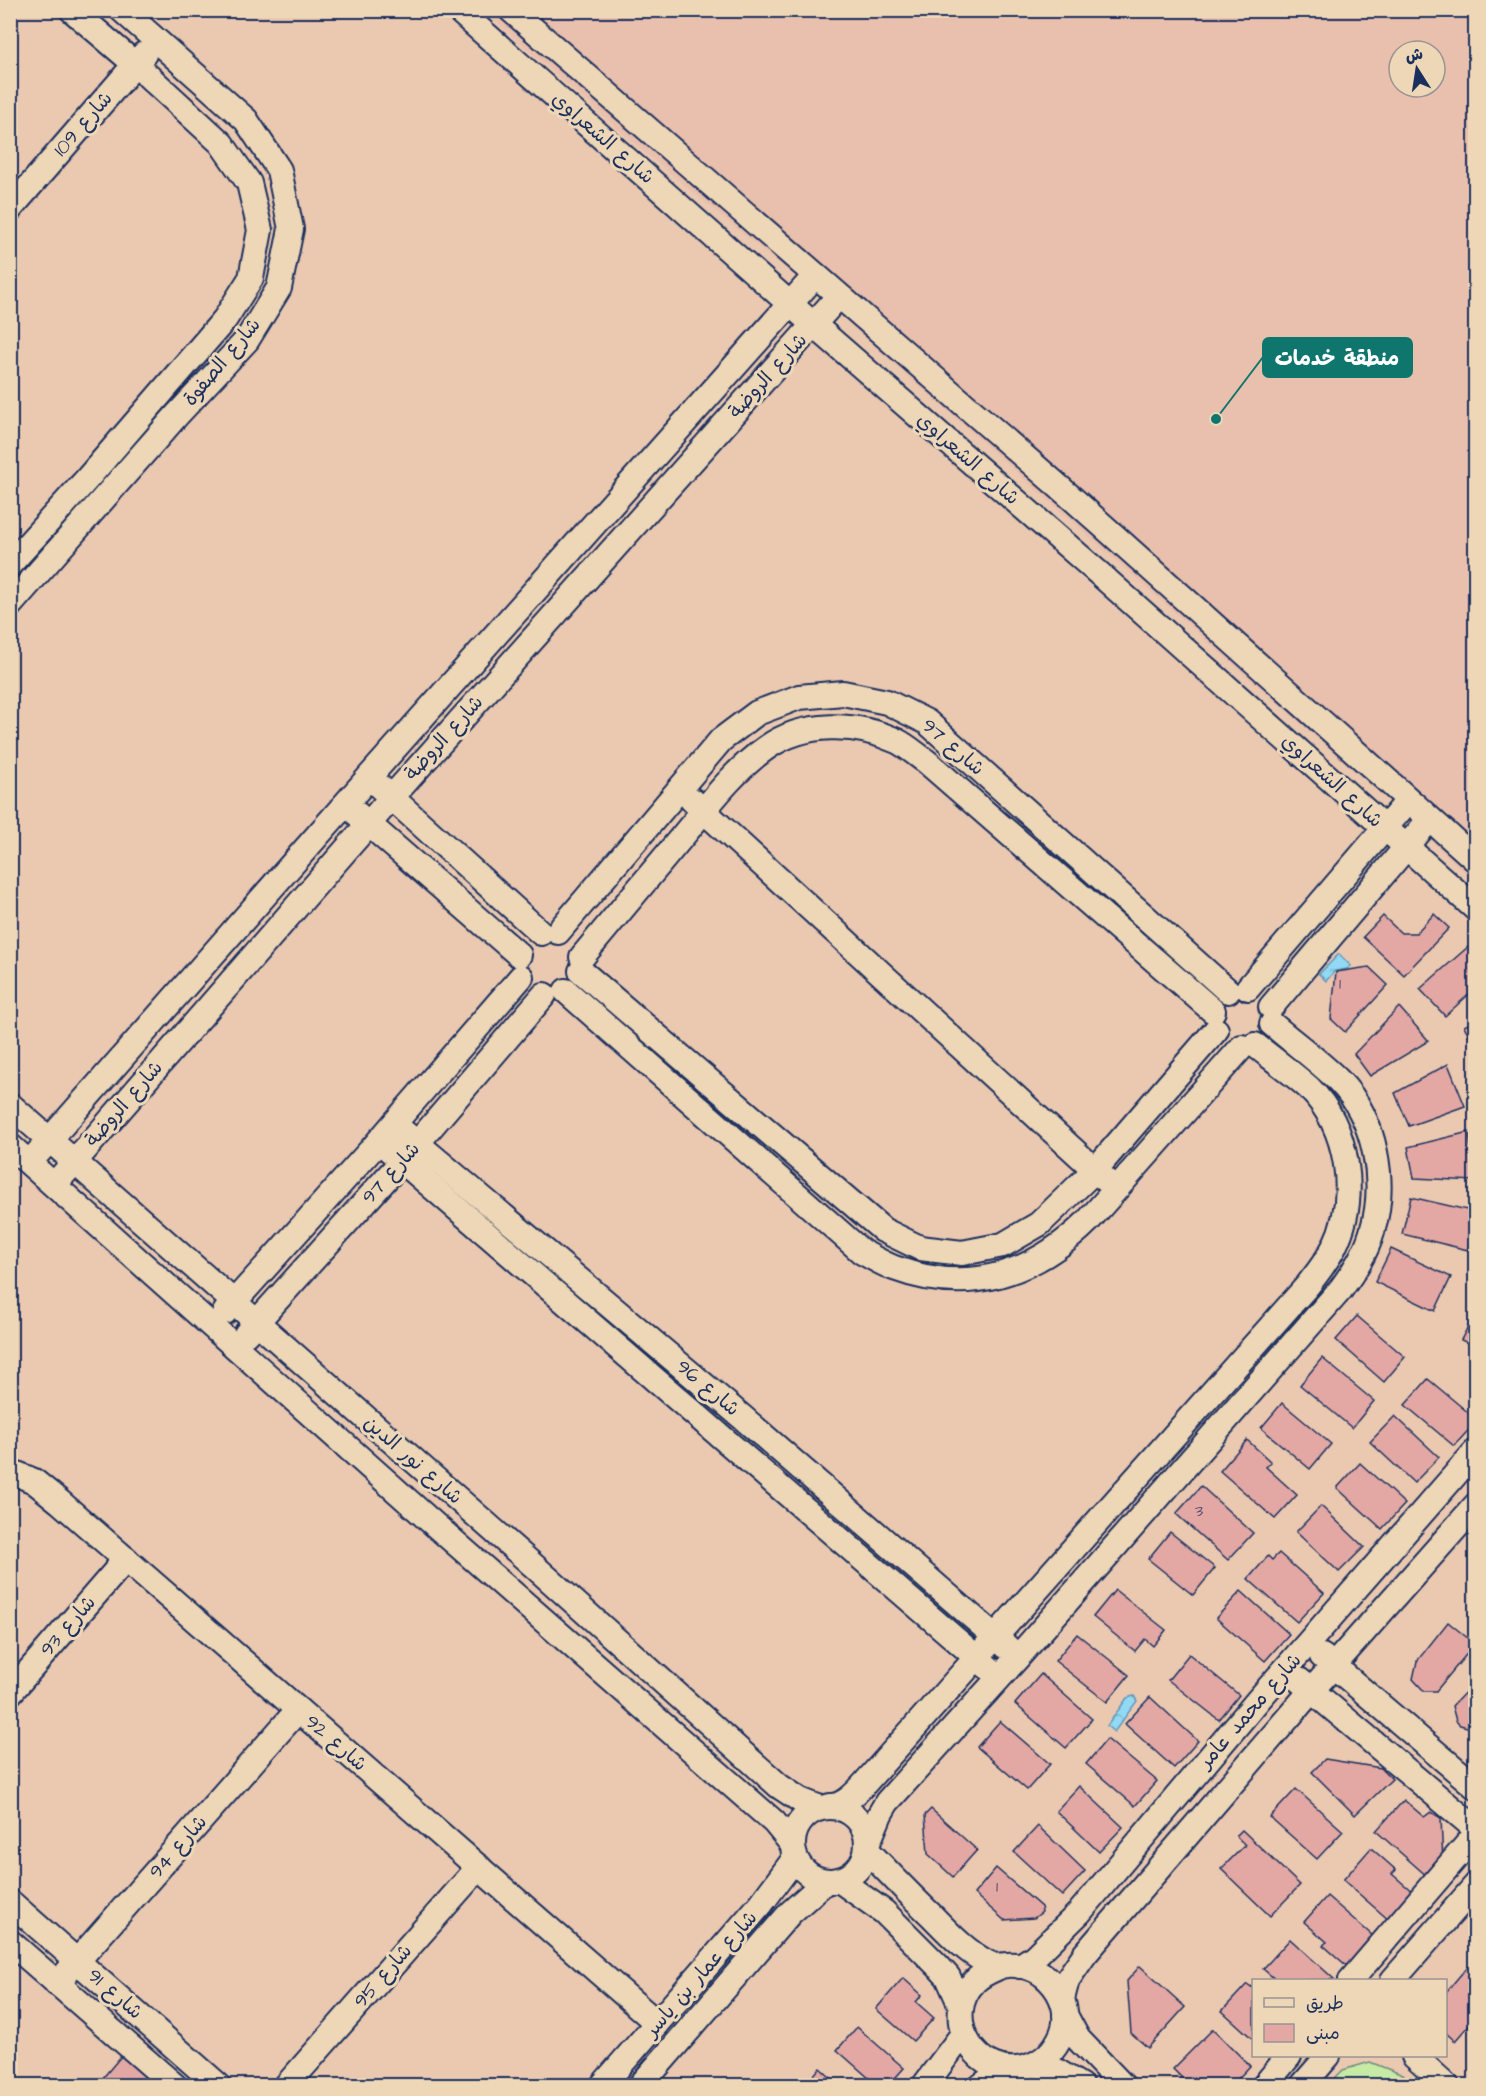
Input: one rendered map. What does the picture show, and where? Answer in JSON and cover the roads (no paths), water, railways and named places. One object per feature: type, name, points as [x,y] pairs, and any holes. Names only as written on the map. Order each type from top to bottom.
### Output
[{"type":"street","name":"شارع الصفوة","points":[[10,564],[87,479],[225,319],[251,278],[260,230],[249,183],[221,142],[72,10]]},
{"type":"street","name":"شارع الصفوة","points":[[10,605],[170,423],[247,340],[279,288],[291,229],[279,170],[246,120],[122,10]]},
{"type":"street","name":"شارع الشعراوي","points":[[458,10],[790,304],[1094,568],[1476,909]]},
{"type":"street","name":"شارع الشعراوي","points":[[511,10],[838,297],[1073,499],[1476,860]]},
{"type":"street","name":"شارع 109","points":[[10,209],[156,41]]},
{"type":"street","name":"شارع الروضة","points":[[30,1162],[815,276]]},
{"type":"street","name":"شارع الروضة","points":[[55,1184],[368,824],[838,297]]},
{"type":"street","name":"شارع 97","points":[[550,932],[721,740],[757,713],[799,697],[843,693],[887,702],[927,722],[1238,989]]},
{"type":"street","name":"شارع 97","points":[[581,964],[704,811],[740,770],[766,747],[798,733],[832,726],[855,728],[866,729],[898,742],[927,762],[1214,1021]]},
{"type":"street","points":[[369,777],[550,932],[573,942],[581,964],[883,1230],[921,1248],[962,1253],[1003,1245],[1039,1224],[1095,1170],[1214,1021],[1221,996],[1238,989],[1408,801]]},
{"type":"street","points":[[679,789],[1116,1190]]},
{"type":"street","points":[[345,804],[520,966],[530,989],[555,993],[862,1251],[894,1268],[938,1279],[965,1280],[1002,1275],[1036,1262],[1067,1242],[1249,1046],[1266,1036],[1272,1015],[1430,819]]},
{"type":"street","points":[[520,966],[527,941],[550,932]]},
{"type":"street","points":[[555,993],[576,982],[581,964]]},
{"type":"street","name":"شارع 97","points":[[212,1327],[386,1132],[520,966]]},
{"type":"street","points":[[832,1880],[853,1873],[859,1866],[887,1802],[1000,1678],[1341,1289],[1359,1262],[1372,1233],[1378,1201],[1378,1169],[1371,1138],[1359,1109],[1340,1082],[1272,1015],[1266,998],[1258,991],[1238,989]]},
{"type":"street","name":"شارع 97","points":[[235,1347],[555,993]]},
{"type":"street","points":[[961,2006],[948,1977],[884,1912],[832,1880],[808,1874],[794,1851],[799,1823],[812,1811],[835,1807],[856,1792],[978,1659],[1308,1285],[1323,1266],[1335,1245],[1344,1222],[1348,1199],[1348,1175],[1344,1151],[1336,1129],[1324,1108],[1309,1089],[1249,1046],[1226,1043],[1214,1021]]},
{"type":"street","name":"شارع نور الدين","points":[[10,1105],[534,1566],[779,1786],[800,1800],[825,1807]]},
{"type":"street","name":"شارع 96","points":[[386,1132],[1000,1678]]},
{"type":"street","name":"شارع نور الدين","points":[[10,1146],[774,1822],[794,1851]]},
{"type":"street","name":"شارع 96","points":[[409,1152],[742,1417],[1018,1657]]},
{"type":"street","name":"شارع محمد عامر","points":[[1010,1966],[1034,1957],[1079,1913],[1286,1669],[1476,1451]]},
{"type":"street","name":"شارع 92","points":[[10,1471],[34,1481],[126,1559],[657,2023]]},
{"type":"street","name":"شارع محمد عامر","points":[[1064,2007],[1067,1980],[1085,1953],[1312,1690],[1476,1505]]},
{"type":"street","name":"شارع 93","points":[[10,1693],[126,1559]]},
{"type":"street","points":[[1308,1644],[1476,1787]]},
{"type":"street","points":[[1286,1669],[1476,1828]]},
{"type":"street","name":"شارع 94","points":[[57,1984],[298,1710]]},
{"type":"street","points":[[825,1807],[849,1811],[857,1818],[863,1826],[867,1847],[961,1946],[991,1965],[1034,1969],[1046,1977],[1056,1987],[1078,2039],[1123,2085]]},
{"type":"street","points":[[1352,1979],[1476,1834]]},
{"type":"street","name":"شارع عمار بن ياسر","points":[[602,2085],[761,1904],[794,1851]]},
{"type":"street","name":"شارع 95","points":[[286,2085],[479,1867]]},
{"type":"street","name":"شارع عمار بن ياسر","points":[[640,2085],[790,1913],[832,1880]]},
{"type":"street","points":[[1394,1979],[1476,1885]]},
{"type":"street","name":"شارع 91","points":[[10,1902],[219,2085]]},
{"type":"street","name":"شارع 91","points":[[10,1942],[175,2085]]},
{"type":"street","points":[[1010,1966],[983,1974],[974,1982],[961,2006],[960,2021],[963,2034],[969,2046],[979,2057],[991,2065],[1004,2069],[1020,2069],[1035,2065],[1048,2056],[1058,2044],[1064,2030],[1064,2007]]},
{"type":"street","points":[[924,2085],[963,2034]]},
{"type":"street","points":[[1264,2085],[1287,2057]]},
{"type":"street","points":[[1302,2085],[1326,2057]]},
{"type":"street","points":[[1416,2057],[1447,2085]]},
{"type":"street","points":[[1035,2065],[1055,2070],[1081,2085]]},
{"type":"street","points":[[981,2085],[1004,2069]]},
{"type":"water","points":[[1339,954],[1351,966],[1335,971],[1326,981],[1319,974]]},
{"type":"water","points":[[1134,1696],[1137,1701],[1114,1732],[1107,1726],[1127,1698]]},
{"type":"place","name":"منطقة خدمات","points":[[1216,419]]}]
